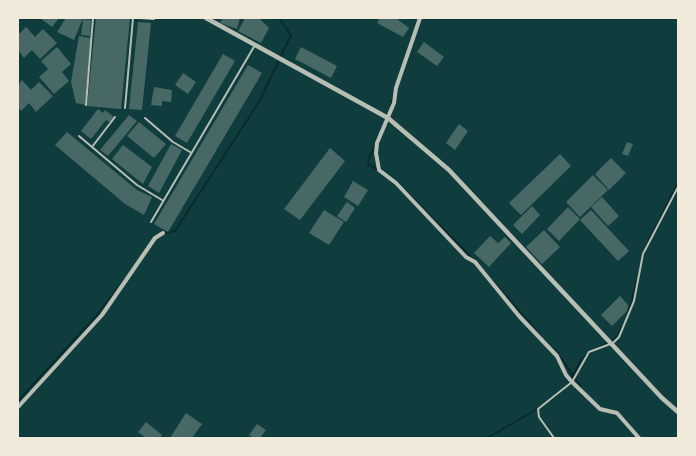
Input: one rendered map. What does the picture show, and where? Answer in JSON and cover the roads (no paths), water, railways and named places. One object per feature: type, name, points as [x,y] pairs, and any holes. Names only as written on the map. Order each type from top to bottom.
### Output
[{"type":"street","points":[[206,18],[388,118],[449,170],[613,343],[662,398],[678,412]]},
{"type":"street","points":[[420,18],[396,88],[394,104],[377,143],[376,153],[379,170],[396,183],[466,257],[475,262],[519,316],[557,356],[566,375],[572,382],[600,409],[617,413],[639,438]]},
{"type":"street","points":[[18,407],[102,314],[155,238],[164,233]]},
{"type":"lane","points":[[86,105],[93,18]]},
{"type":"lane","points":[[125,108],[134,18]]},
{"type":"lane","points":[[140,18],[154,18]]},
{"type":"lane","points":[[150,222],[255,45]]},
{"type":"lane","points":[[91,147],[115,117]]},
{"type":"lane","points":[[145,118],[173,142],[190,152]]},
{"type":"lane","points":[[79,136],[137,185],[163,200]]},
{"type":"lane","points":[[554,438],[539,417],[538,409],[572,382],[590,352],[613,343],[626,325],[634,301],[643,254],[678,187]]},
{"type":"waterway","points":[[162,234],[175,231],[259,102],[291,35],[279,18]]},
{"type":"waterway","points":[[391,106],[393,96]]},
{"type":"waterway","points":[[376,143],[368,160],[369,165],[379,170]]},
{"type":"waterway","points":[[646,246],[678,183]]},
{"type":"waterway","points":[[399,184],[475,261]]},
{"type":"waterway","points":[[642,261],[645,251]]},
{"type":"waterway","points":[[18,401],[96,316],[125,279]]},
{"type":"waterway","points":[[628,314],[637,280]]},
{"type":"waterway","points":[[493,281],[541,336]]},
{"type":"waterway","points":[[600,347],[617,337],[622,327]]},
{"type":"waterway","points":[[544,340],[557,352],[581,387]]},
{"type":"waterway","points":[[572,377],[582,358],[594,351]]},
{"type":"waterway","points":[[551,400],[568,385]]},
{"type":"waterway","points":[[487,438],[539,408]]}]
